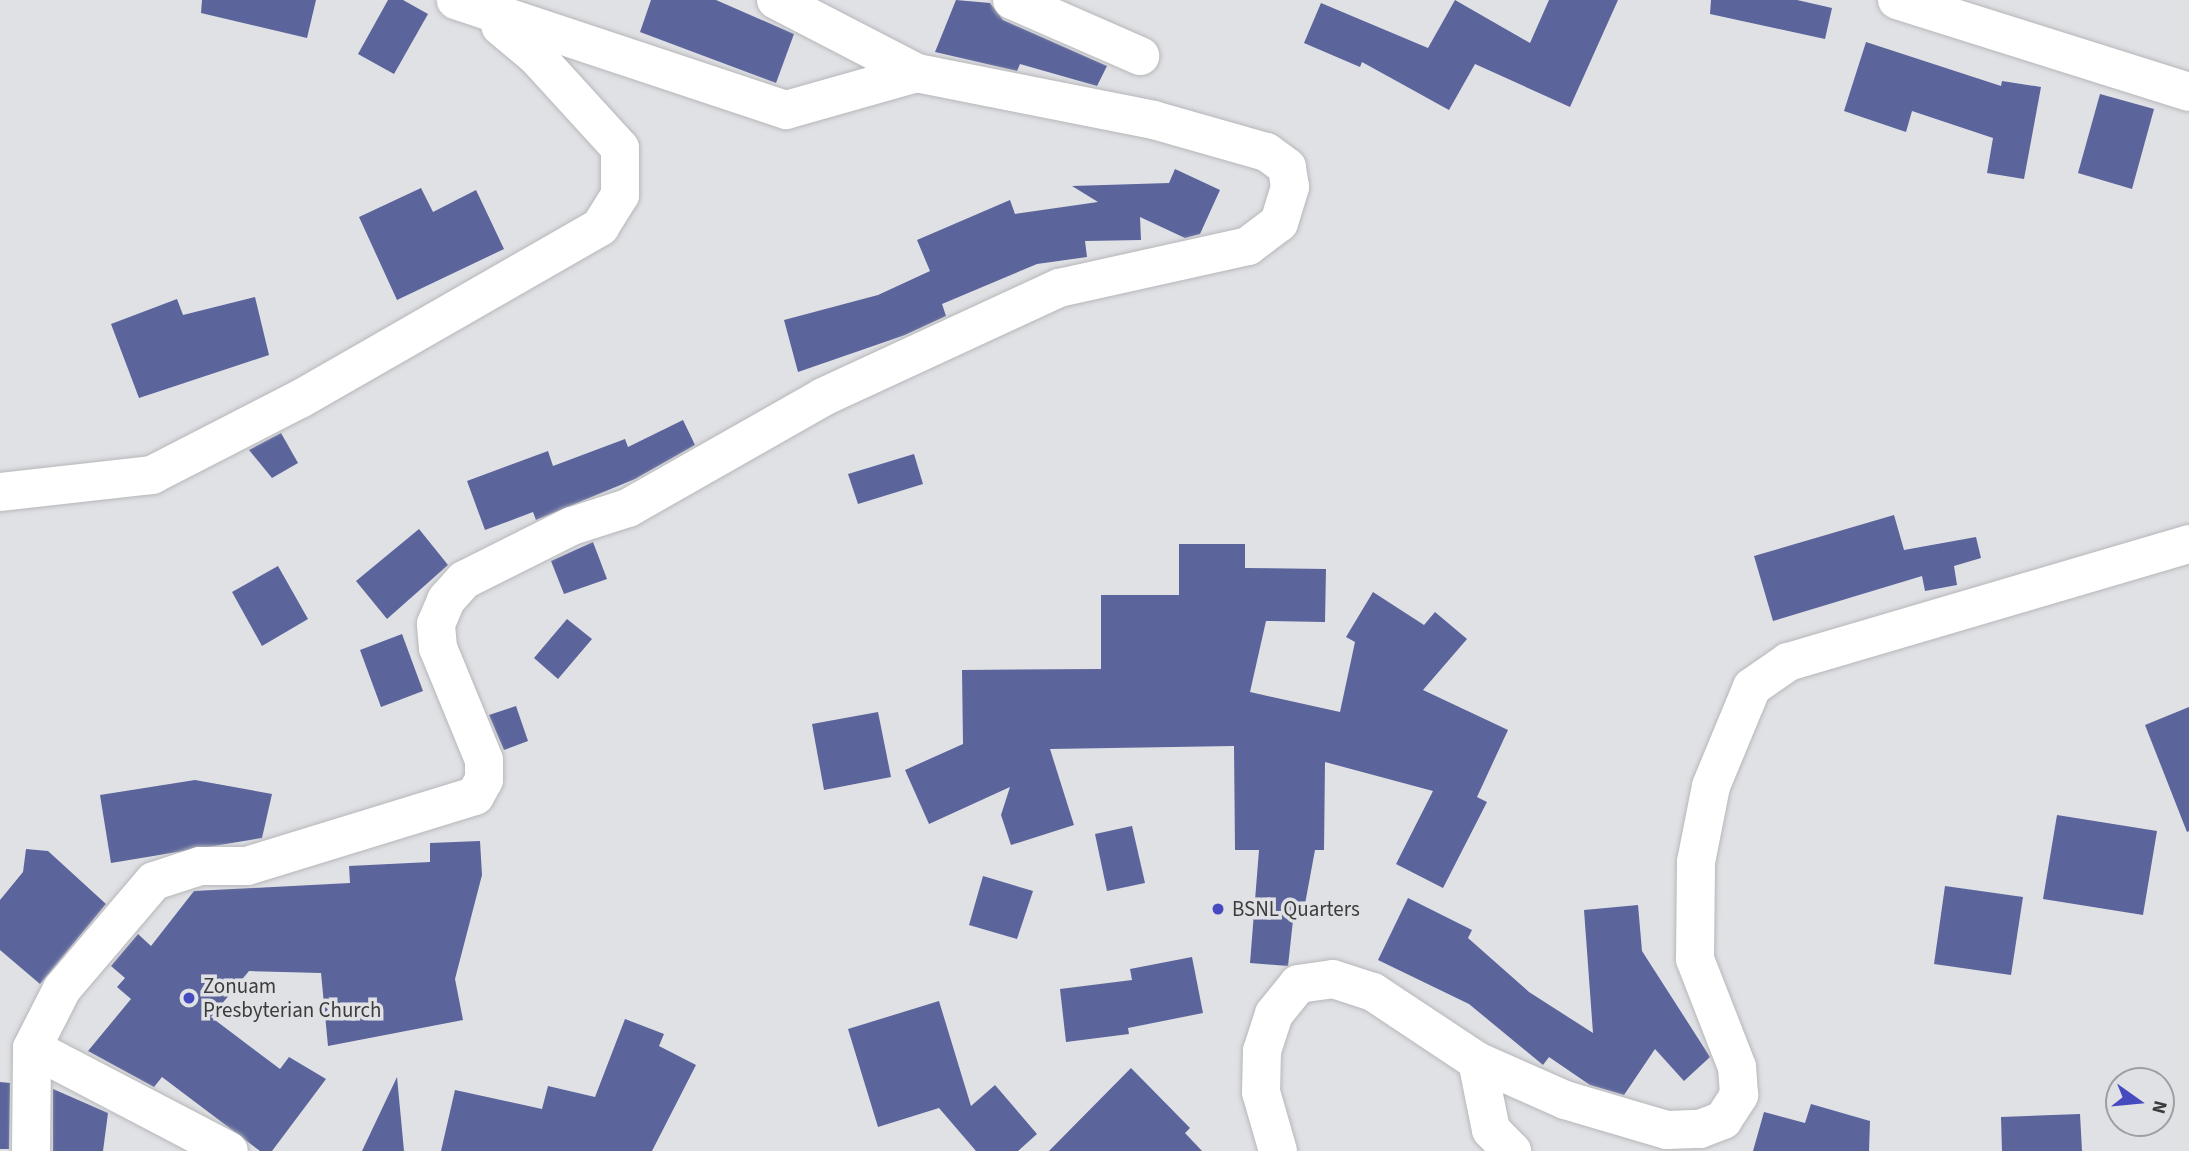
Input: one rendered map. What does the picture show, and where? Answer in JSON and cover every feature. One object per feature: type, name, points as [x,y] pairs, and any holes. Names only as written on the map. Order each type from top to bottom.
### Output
[{"type":"street","points":[[31,1151],[32,1048],[62,989],[154,881],[200,866],[247,866],[475,796],[484,780],[484,760],[438,648],[436,624],[446,600],[464,580],[572,526],[628,508],[823,397],[1059,288],[1236,249],[1279,223],[1290,187],[1287,167],[1266,152],[1154,120],[917,72],[776,0]]},
{"type":"street","points":[[1012,0],[1140,56]]},
{"type":"street","points":[[1897,0],[2189,92]]},
{"type":"street","points":[[466,4],[786,110],[917,72]]},
{"type":"street","points":[[0,492],[152,475],[300,399],[600,227],[620,195],[620,148],[537,57],[466,4]]},
{"type":"street","points":[[1278,1151],[1261,1092],[1262,1051],[1274,1014],[1298,985],[1334,979],[1373,992],[1477,1061],[1565,1100],[1667,1130],[1700,1129],[1723,1120],[1739,1095],[1737,1066],[1695,959],[1696,862],[1711,786],[1752,687],[1788,662],[2189,544]]},
{"type":"street","points":[[32,1048],[229,1151]]},
{"type":"street","points":[[1477,1061],[1491,1129],[1512,1151]]},
{"type":"building","points":[[202,0],[316,0],[307,38],[201,13]]},
{"type":"building","points":[[388,0],[403,0],[428,14],[394,74],[358,54]]},
{"type":"building","points":[[651,0],[716,0],[794,34],[776,83],[640,32]]},
{"type":"building","points":[[956,0],[990,3],[1003,20],[1107,66],[1097,86],[1020,64],[1017,71],[935,52]]},
{"type":"building","points":[[1455,0],[1530,43],[1549,0],[1618,0],[1570,107],[1475,64],[1449,110],[1362,62],[1360,67],[1304,43],[1321,3],[1428,48]]},
{"type":"building","points":[[1711,0],[1797,0],[1832,8],[1825,39],[1710,14]]},
{"type":"building","points":[[1866,42],[2001,86],[2002,81],[2041,87],[2024,179],[1987,173],[1993,138],[1912,111],[1906,132],[1844,111]]},
{"type":"building","points":[[2100,94],[2154,109],[2132,189],[2078,173]]},
{"type":"building","points":[[1175,169],[1220,190],[1200,234],[1185,238],[1140,217],[1141,240],[1085,241],[1087,257],[1037,264],[942,304],[946,316],[905,335],[798,372],[784,320],[878,295],[930,271],[917,240],[1010,200],[1015,214],[1098,202],[1072,186],[1169,183]]},
{"type":"building","points":[[421,188],[433,212],[476,190],[504,249],[397,300],[359,217]]},
{"type":"building","points":[[255,297],[269,355],[139,398],[111,324],[177,299],[183,315]]},
{"type":"building","points":[[683,420],[695,445],[635,479],[536,520],[533,512],[485,530],[467,481],[548,451],[553,466],[625,439],[628,447]]},
{"type":"building","points":[[281,433],[298,463],[272,478],[249,450]]},
{"type":"building","points":[[914,454],[923,484],[858,504],[848,474]]},
{"type":"building","points":[[1894,515],[1904,550],[1976,537],[1981,558],[1954,566],[1957,585],[1925,591],[1922,576],[1773,621],[1754,556]]},
{"type":"building","points":[[419,529],[448,565],[387,619],[356,581]]},
{"type":"building","points":[[593,542],[607,579],[564,594],[551,561]]},
{"type":"building","points":[[1179,544],[1245,544],[1245,568],[1326,569],[1325,622],[1266,621],[1250,692],[1340,712],[1355,642],[1346,637],[1373,592],[1424,625],[1435,612],[1467,639],[1423,690],[1508,730],[1477,797],[1487,802],[1443,888],[1396,864],[1433,791],[1325,762],[1324,850],[1315,850],[1305,904],[1295,902],[1288,966],[1250,963],[1259,850],[1235,850],[1234,746],[1050,749],[1074,825],[1011,845],[1001,815],[1010,787],[929,824],[905,770],[963,744],[962,670],[1101,669],[1101,595],[1179,595]]},
{"type":"building","points":[[278,566],[308,619],[262,646],[232,592]]},
{"type":"building","points":[[567,619],[592,639],[558,679],[534,658]]},
{"type":"building","points":[[402,634],[423,691],[381,707],[360,650]]},
{"type":"building","points":[[516,706],[528,741],[504,750],[489,715]]},
{"type":"building","points":[[2189,707],[2189,831],[2187,832],[2145,725]]},
{"type":"building","points":[[878,712],[891,777],[824,790],[812,724]]},
{"type":"building","points":[[195,780],[272,794],[262,838],[111,863],[100,795]]},
{"type":"building","points":[[2057,815],[2157,831],[2143,915],[2043,899]]},
{"type":"building","points":[[1132,826],[1145,883],[1107,891],[1095,834]]},
{"type":"building","points":[[480,841],[482,875],[455,979],[463,1020],[328,1046],[321,973],[249,971],[211,1017],[280,1069],[289,1057],[326,1079],[272,1151],[260,1151],[162,1077],[154,1087],[88,1051],[131,999],[117,987],[125,978],[111,966],[138,934],[151,946],[194,891],[350,883],[349,866],[430,862],[430,843]]},
{"type":"building","points":[[26,849],[48,851],[106,904],[40,984],[0,950],[0,900],[23,872]]},
{"type":"building","points":[[983,876],[1033,891],[1017,939],[969,925]]},
{"type":"building","points":[[1945,886],[2023,897],[2011,975],[1934,964]]},
{"type":"building","points":[[1408,898],[1472,930],[1468,938],[1529,992],[1593,1033],[1584,910],[1638,905],[1642,951],[1710,1057],[1684,1081],[1655,1049],[1624,1095],[1590,1085],[1549,1057],[1543,1065],[1469,1004],[1378,960]]},
{"type":"building","points":[[1192,957],[1203,1013],[1128,1028],[1129,1034],[1066,1042],[1060,989],[1132,980],[1130,969]]},
{"type":"building","points":[[939,1001],[971,1106],[995,1085],[1037,1134],[1018,1151],[976,1151],[939,1108],[878,1127],[848,1029]]},
{"type":"building","points":[[625,1019],[664,1034],[659,1046],[696,1065],[652,1151],[441,1151],[455,1090],[542,1109],[548,1086],[595,1097]]},
{"type":"building","points":[[1131,1068],[1190,1128],[1185,1133],[1202,1151],[1049,1151]]},
{"type":"building","points":[[397,1077],[404,1151],[362,1151]]},
{"type":"building","points":[[0,1082],[10,1083],[9,1149],[0,1149]]},
{"type":"building","points":[[53,1089],[108,1113],[103,1151],[53,1151]]},
{"type":"building","points":[[1811,1104],[1870,1121],[1869,1151],[1753,1151],[1764,1112],[1805,1123]]},
{"type":"building","points":[[2080,1114],[2082,1151],[2002,1151],[2001,1117]]},
{"type":"place","name":"BSNL Quarters","points":[[1218,909]]},
{"type":"place","name":"Zonuam Presbyterian Church","points":[[189,998]]}]
